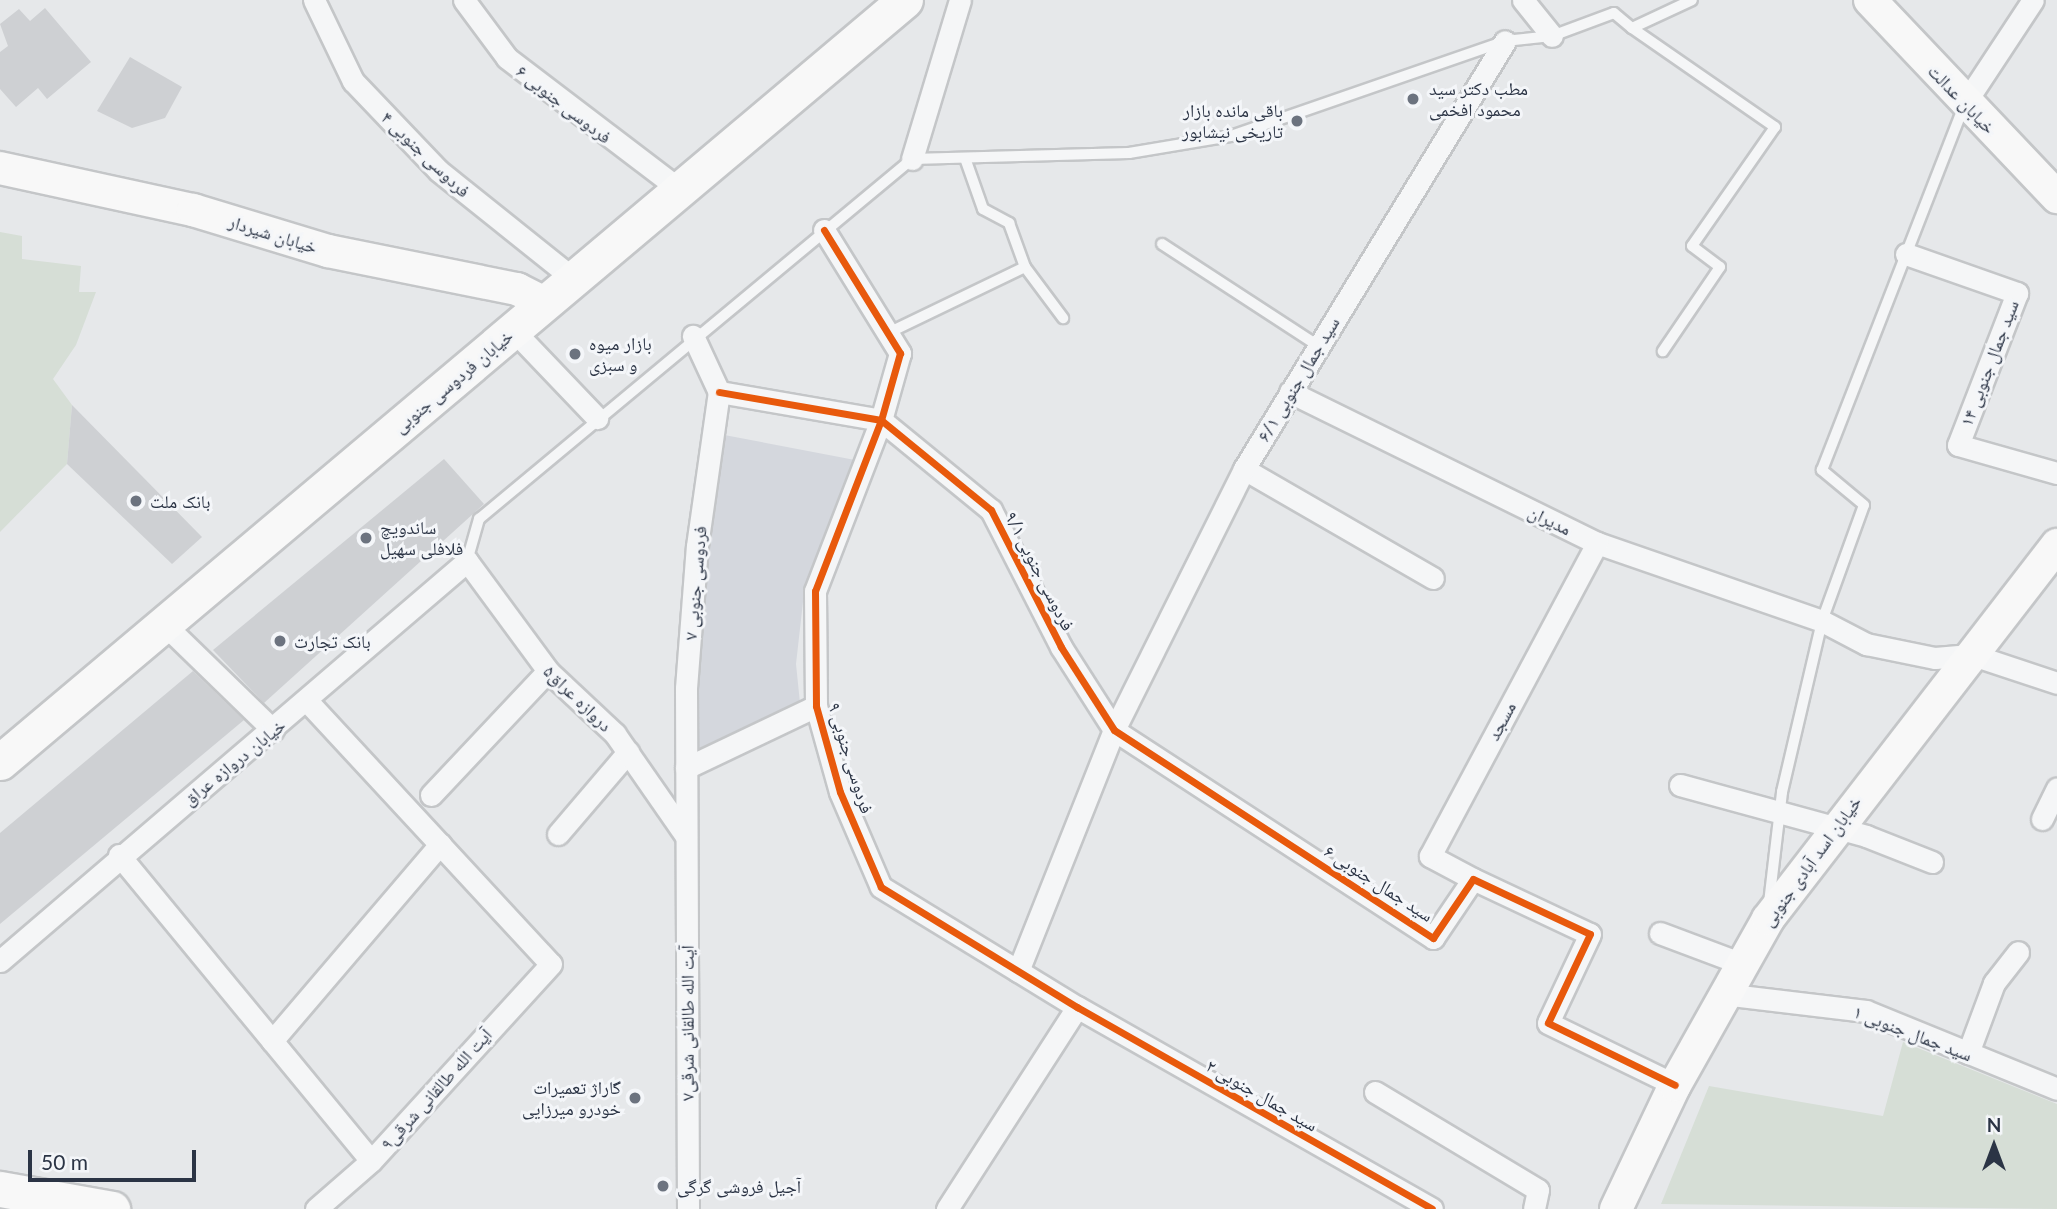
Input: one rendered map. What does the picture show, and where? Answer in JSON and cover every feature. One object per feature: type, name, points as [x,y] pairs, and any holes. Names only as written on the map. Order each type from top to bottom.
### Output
[{"type":"main road","name":"خیابان فردوسی جنوبی","points":[[0,762],[905,0]]},
{"type":"main road","name":"خیابان عدالت","points":[[1870,0],[2057,197]]},
{"type":"main road","name":"خیابان شیردار","points":[[0,168],[193,210],[328,251],[517,289],[545,303]]},
{"type":"main road","name":"خیابان اسد آبادی جنوبی","points":[[1616,1209],[1675,1085],[1740,963],[1768,919],[1833,827],[1973,655],[2057,545]]},
{"type":"main road","points":[[0,1189],[112,1209]]},
{"type":"street","name":"فردوسی جنوبی ۴","points":[[314,0],[353,81],[439,171],[574,279]]},
{"type":"street","name":"فردوسی جنوبی ۶","points":[[464,0],[507,58],[680,190]]},
{"type":"street","points":[[912,159],[960,0]]},
{"type":"street","points":[[1523,0],[1552,36]]},
{"type":"street","points":[[1965,103],[2033,0]]},
{"type":"street","name":"سید جمال جنوبی ۶/۱","points":[[1018,971],[1114,730],[1244,469],[1317,345],[1505,41]]},
{"type":"street","name":"فردوسی جنوبی ۹","points":[[824,230],[900,353],[881,420],[815,591],[816,706],[840,792],[881,887],[1077,1007]]},
{"type":"street","name":"سید جمال جنوبی ۱۴","points":[[1906,254],[2017,293],[1958,446],[2057,473]]},
{"type":"street","points":[[513,330],[597,418]]},
{"type":"street","points":[[692,336],[719,392],[881,420]]},
{"type":"street","name":"فردوسی جنوبی ۷","points":[[686,836],[686,768],[697,546],[719,392]]},
{"type":"street","name":"مدیران","points":[[1290,392],[1597,543],[1822,621],[1866,644],[1935,658],[1973,655]]},
{"type":"street","name":"فردوسی جنوبی ۹/۱","points":[[881,420],[991,510],[1061,647],[1114,730]]},
{"type":"street","points":[[1244,469],[1433,578]]},
{"type":"street","name":"مسجد","points":[[1474,879],[1430,856],[1597,543]]},
{"type":"street","name":"دروازه عراق۵","points":[[467,561],[548,671],[628,752],[686,836]]},
{"type":"street","name":"خیابان دروازه عراق","points":[[0,961],[119,855],[308,702],[467,561]]},
{"type":"street","points":[[164,624],[273,730]]},
{"type":"street","points":[[1973,655],[2057,683]]},
{"type":"street","points":[[431,795],[548,671]]},
{"type":"street","points":[[272,1041],[440,844],[308,702]]},
{"type":"street","points":[[686,768],[816,706]]},
{"type":"street","name":"سید جمال جنوبی ۶","points":[[1114,730],[1433,938],[1474,879]]},
{"type":"street","points":[[558,834],[628,752]]},
{"type":"street","points":[[1679,785],[1833,827],[1932,862]]},
{"type":"street","points":[[2042,818],[2057,788]]},
{"type":"street","name":"آیت الله طالقانی شرقی۷","points":[[686,836],[688,1209]]},
{"type":"street","name":"آیت الله طالقانی شرقی۹","points":[[316,1209],[371,1161],[551,964],[440,844]]},
{"type":"street","points":[[119,855],[371,1161]]},
{"type":"street","points":[[1474,879],[1590,933],[1548,1023],[1675,1085]]},
{"type":"street","points":[[1660,933],[1740,963]]},
{"type":"street","points":[[1968,1053],[1994,983],[2018,952]]},
{"type":"street","name":"سید جمال جنوبی ۱","points":[[1723,994],[1866,1011],[2057,1089]]},
{"type":"street","points":[[947,1209],[1077,1007]]},
{"type":"street","name":"سید جمال جنوبی ۲","points":[[1077,1007],[1432,1209]]},
{"type":"street","points":[[1375,1092],[1538,1190],[1534,1209]]},
{"type":"lane","points":[[1632,28],[1692,0]]},
{"type":"lane","points":[[467,561],[479,519],[692,336],[912,159],[1129,153],[1231,136],[1505,41],[1552,36],[1614,13],[1774,127],[1692,246],[1720,267],[1662,351]]},
{"type":"lane","points":[[1768,919],[1780,814],[1822,621],[1864,505],[1822,470],[1965,103]]},
{"type":"lane","points":[[965,158],[983,209],[1009,223],[1025,267],[1063,318]]},
{"type":"lane","points":[[1162,244],[1317,345]]},
{"type":"lane","points":[[888,333],[1025,267]]},
{"type":"shaded area","points":[[0,232],[22,236],[22,259],[81,266],[79,292],[96,292],[76,345],[53,379],[72,405],[67,464],[0,532]]},
{"type":"shaded area","points":[[719,434],[855,460],[803,602],[796,664],[800,703],[693,752],[696,646]]},
{"type":"shaded area","points":[[1903,1042],[2057,1104],[2057,1209],[1661,1204],[1709,1086],[1883,1116]]},
{"type":"building","points":[[45,8],[91,62],[47,99],[38,88],[16,107],[0,89],[0,52],[8,46],[0,24],[19,9],[30,21]]},
{"type":"building","points":[[130,57],[182,87],[165,118],[132,128],[97,111]]},
{"type":"building","name":"بانک ملت","points":[[72,405],[202,537],[172,564],[67,464]]},
{"type":"building","points":[[444,459],[484,504],[264,703],[213,650]]},
{"type":"building","points":[[193,671],[244,720],[0,924],[0,833]]},
{"type":"cycle path","points":[[824,230],[900,353],[881,420],[815,591],[816,706],[840,792],[881,887],[1077,1007],[1432,1209]]},
{"type":"cycle path","points":[[719,392],[881,420],[991,510],[1061,647],[1114,730],[1433,938],[1473,879],[1590,934],[1548,1023],[1675,1085]]},
{"type":"place","name":"مطب دکتر سید محمود افخمی","points":[[1413,99]]},
{"type":"place","name":"باقی مانده بازار تاریخی نیشابور","points":[[1297,121]]},
{"type":"place","name":"بازار میوه و سبزی","points":[[575,354]]},
{"type":"place","name":"بانک ملت","points":[[136,501]]},
{"type":"place","name":"ساندویچ فلافلی سهیل","points":[[366,538]]},
{"type":"place","name":"بانک تجارت","points":[[280,641]]},
{"type":"place","name":"گاراژ تعمیرات خودرو میرزایی","points":[[635,1098]]},
{"type":"place","name":"آجیل فروشی گرگی","points":[[663,1186]]}]
